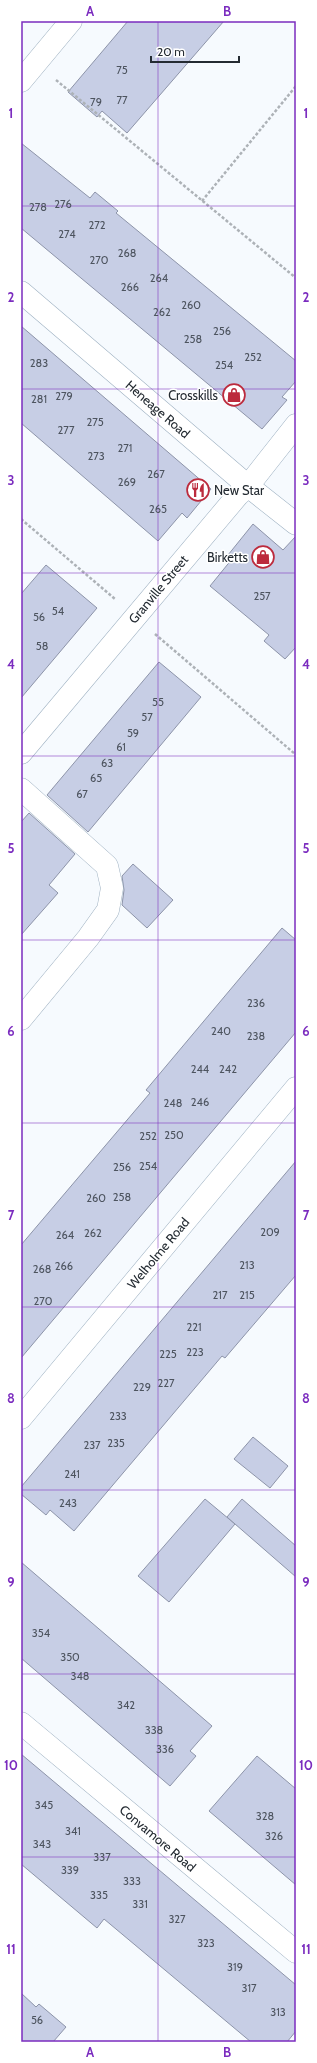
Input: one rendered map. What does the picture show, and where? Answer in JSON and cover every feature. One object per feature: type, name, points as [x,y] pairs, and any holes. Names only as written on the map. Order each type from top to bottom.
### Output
[{"type":"street","points":[[21,80],[71,21]]},
{"type":"street","name":"Heneage Road","points":[[21,292],[248,486],[296,524]]},
{"type":"street","name":"Granville Street","points":[[21,753],[134,616],[238,495],[248,486],[296,425]]},
{"type":"street","points":[[21,789],[107,866],[112,888],[108,910],[88,938],[21,1019]]},
{"type":"street","name":"Welholme Road","points":[[21,1418],[296,1088]]},
{"type":"street","name":"Convamore Road","points":[[21,1723],[296,1952]]},
{"type":"path","points":[[35,64],[296,278]]},
{"type":"path","points":[[202,201],[296,86]]},
{"type":"path","points":[[21,519],[295,754]]},
{"type":"building","points":[[128,21],[224,21],[127,133],[102,111],[97,117],[68,92]]},
{"type":"building","points":[[21,143],[90,198],[95,192],[118,211],[116,213],[296,361],[296,381],[282,397],[287,400],[262,429],[21,228]]},
{"type":"building","points":[[21,326],[211,489],[187,518],[182,513],[158,541],[21,423]]},
{"type":"building","points":[[253,524],[283,550],[296,536],[296,647],[285,659],[264,641],[269,635],[210,586],[232,559],[228,555]]},
{"type":"building","points":[[46,565],[97,608],[21,698],[21,594]]},
{"type":"building","points":[[159,662],[201,697],[88,832],[47,795]]},
{"type":"building","points":[[29,813],[75,854],[49,885],[58,893],[21,935],[21,822]]},
{"type":"building","points":[[133,864],[173,900],[147,928],[122,905],[124,890],[122,876]]},
{"type":"building","points":[[282,928],[296,940],[296,1032],[21,1358],[21,1245],[150,1093],[146,1090]]},
{"type":"building","points":[[296,1161],[296,1275],[225,1358],[222,1356],[74,1531],[50,1510],[46,1515],[21,1494],[21,1487]]},
{"type":"building","points":[[253,1437],[288,1466],[270,1488],[234,1459]]},
{"type":"building","points":[[205,1499],[235,1524],[169,1602],[138,1576]]},
{"type":"building","points":[[242,1499],[296,1546],[296,1577],[227,1517]]},
{"type":"building","points":[[21,1562],[212,1726],[190,1751],[196,1756],[170,1786],[21,1658]]},
{"type":"building","points":[[21,1754],[296,1985],[296,2031],[287,2042],[251,2042],[104,1919],[97,1928],[21,1864]]},
{"type":"building","points":[[257,1756],[296,1789],[296,1885],[209,1811]]},
{"type":"building","points":[[21,1993],[36,2007],[39,2004],[66,2027],[53,2042],[21,2042]]},
{"type":"place","name":"Crosskills","points":[[234,395]]},
{"type":"place","name":"New Star","points":[[198,490]]},
{"type":"place","name":"Birketts","points":[[263,557]]}]
